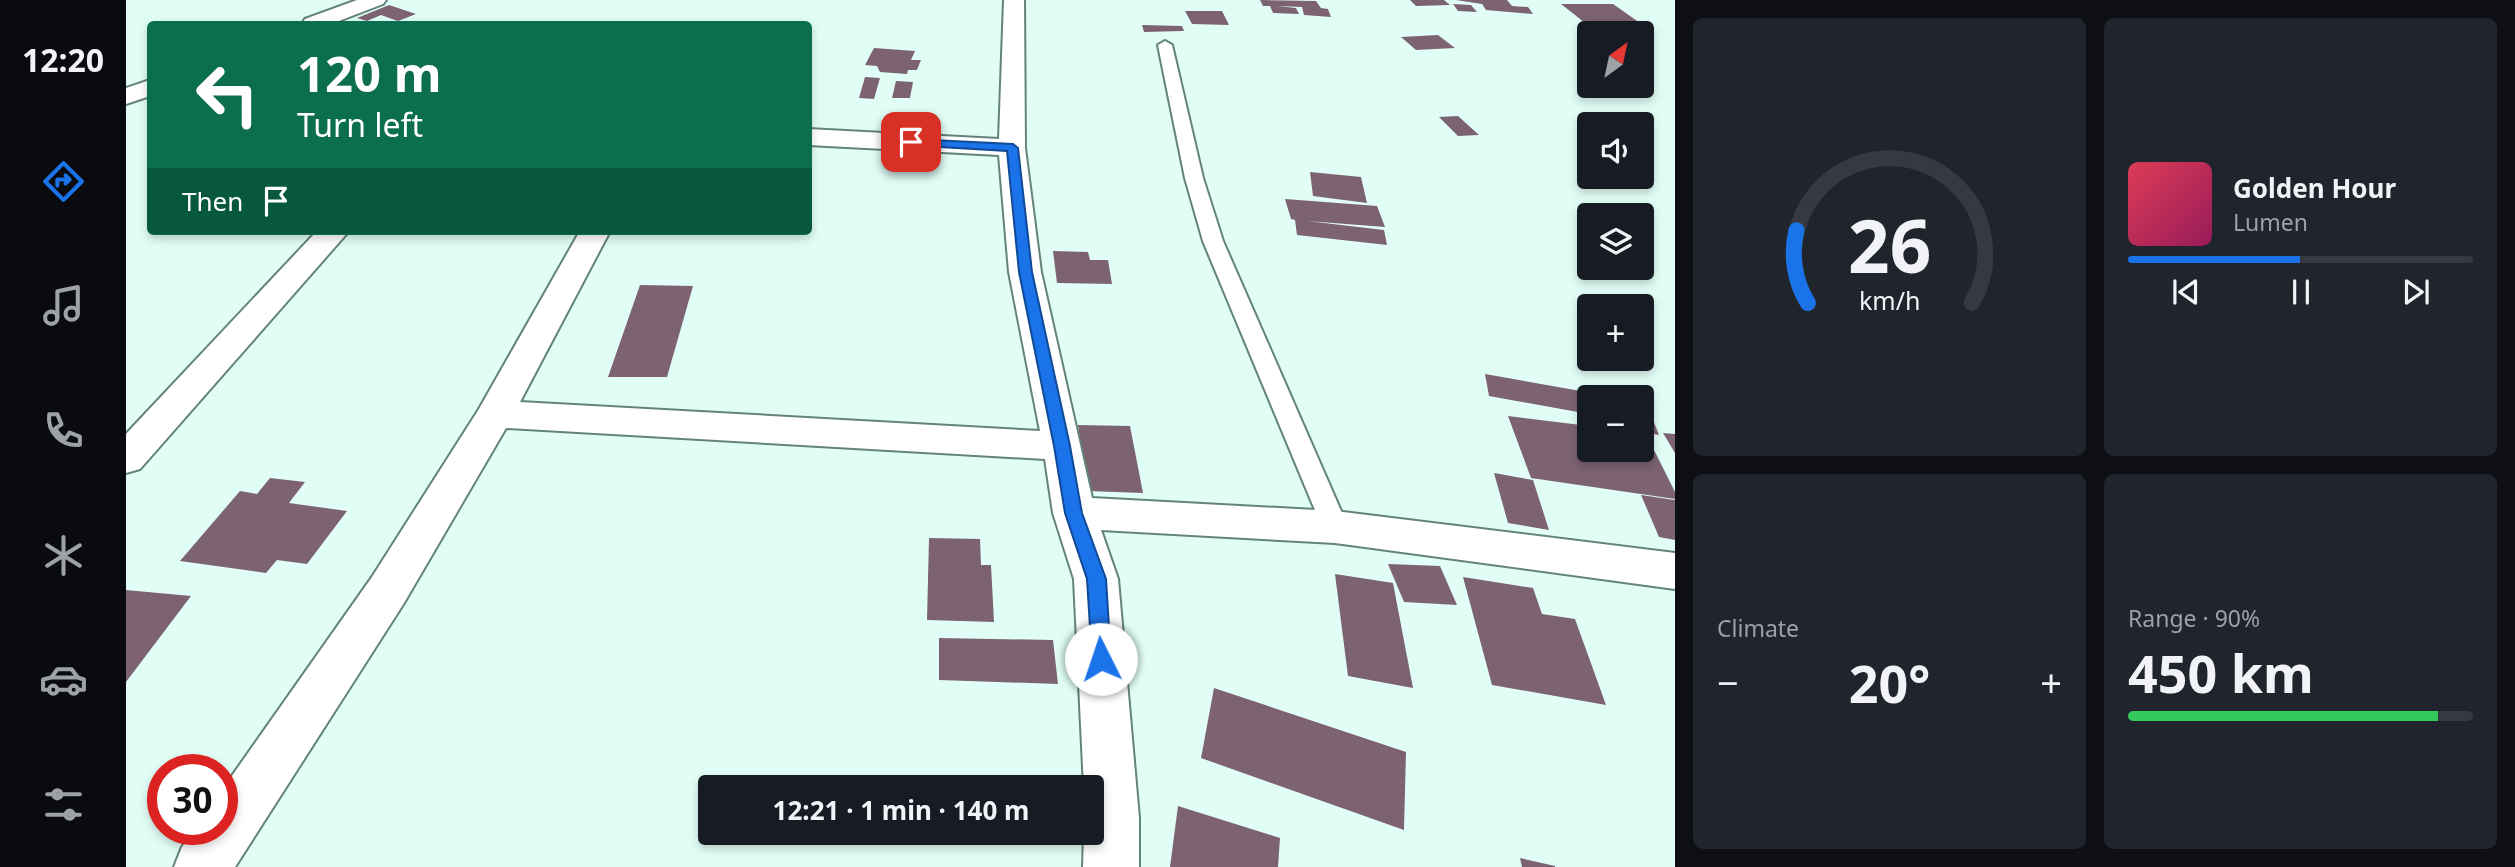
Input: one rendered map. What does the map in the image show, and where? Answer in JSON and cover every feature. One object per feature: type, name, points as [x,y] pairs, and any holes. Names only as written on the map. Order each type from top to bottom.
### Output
[{"type":"street","points":[[321,21],[376,0]]},
{"type":"street","points":[[1014,0],[1013,148],[1025,272],[1062,446],[1073,513],[1096,579],[1112,818],[1111,867]]},
{"type":"street","points":[[126,97],[147,88]]},
{"type":"street","points":[[812,137],[1013,148]]},
{"type":"street","points":[[126,459],[330,235]]},
{"type":"street","points":[[202,867],[388,590],[495,414],[593,235]]},
{"type":"street","points":[[495,414],[1062,446]]},
{"type":"street","points":[[1073,513],[1335,527],[1672,578]]},
{"type":"lane","points":[[1165,45],[1194,178],[1213,241],[1335,527]]},
{"type":"building","points":[[1260,0],[1316,1],[1321,8],[1328,9],[1331,17],[1304,15],[1302,7],[1277,6],[1296,8],[1299,14],[1273,13],[1270,6],[1263,6]]},
{"type":"building","points":[[1410,0],[1444,0],[1450,5],[1416,6]]},
{"type":"building","points":[[1456,0],[1507,0],[1512,6],[1528,7],[1533,14],[1486,10],[1482,4]]},
{"type":"building","points":[[1453,4],[1471,5],[1477,12],[1458,11]]},
{"type":"building","points":[[1561,4],[1613,4],[1637,21],[1583,21]]},
{"type":"building","points":[[389,5],[416,14],[398,21],[381,15],[367,21],[357,18]]},
{"type":"building","points":[[1185,11],[1222,11],[1229,25],[1192,24]]},
{"type":"building","points":[[1142,25],[1182,26],[1184,31],[1144,32]]},
{"type":"building","points":[[1438,35],[1455,48],[1416,50],[1401,37]]},
{"type":"building","points":[[874,48],[915,51],[911,60],[921,60],[917,70],[908,70],[907,74],[880,72],[877,66],[865,65]]},
{"type":"building","points":[[865,77],[880,78],[874,99],[859,98]]},
{"type":"building","points":[[896,81],[913,82],[910,98],[892,98]]},
{"type":"building","points":[[1458,116],[1479,135],[1458,136],[1439,117]]},
{"type":"building","points":[[1310,172],[1361,177],[1367,203],[1313,196]]},
{"type":"building","points":[[1285,199],[1377,206],[1385,227],[1307,221],[1384,230],[1387,245],[1297,235],[1295,220],[1291,219]]},
{"type":"building","points":[[1053,251],[1088,252],[1090,260],[1108,260],[1112,284],[1057,283]]},
{"type":"building","points":[[640,285],[693,286],[667,377],[608,377]]},
{"type":"building","points":[[1485,374],[1577,390],[1577,412],[1489,396]]},
{"type":"building","points":[[1508,416],[1577,425],[1577,462],[1654,462],[1654,450],[1675,492],[1675,499],[1531,478]]},
{"type":"building","points":[[1078,425],[1130,426],[1143,493],[1087,491]]},
{"type":"building","points":[[1663,433],[1675,434],[1675,453]]},
{"type":"building","points":[[1494,473],[1533,480],[1549,530],[1508,523]]},
{"type":"building","points":[[270,478],[305,482],[289,503],[347,511],[307,564],[277,560],[266,573],[180,561],[240,491],[257,494]]},
{"type":"building","points":[[1641,495],[1675,500],[1675,540],[1659,537]]},
{"type":"building","points":[[929,538],[980,539],[981,565],[991,565],[994,622],[927,620]]},
{"type":"building","points":[[1388,564],[1440,566],[1457,605],[1404,602]]},
{"type":"building","points":[[1335,574],[1393,583],[1413,688],[1348,676]]},
{"type":"building","points":[[1463,577],[1533,588],[1542,614],[1575,619],[1606,705],[1492,685]]},
{"type":"building","points":[[126,590],[191,596],[126,682]]},
{"type":"building","points":[[939,638],[1053,640],[1058,684],[939,680]]},
{"type":"building","points":[[1214,688],[1406,752],[1404,830],[1201,758]]},
{"type":"building","points":[[1178,806],[1280,838],[1278,867],[1170,867]]},
{"type":"building","points":[[1520,858],[1555,866],[1555,867],[1522,867]]},
{"type":"route","points":[[911,142],[1013,148],[1025,272],[1062,446],[1073,513],[1096,579],[1101,659]]}]
